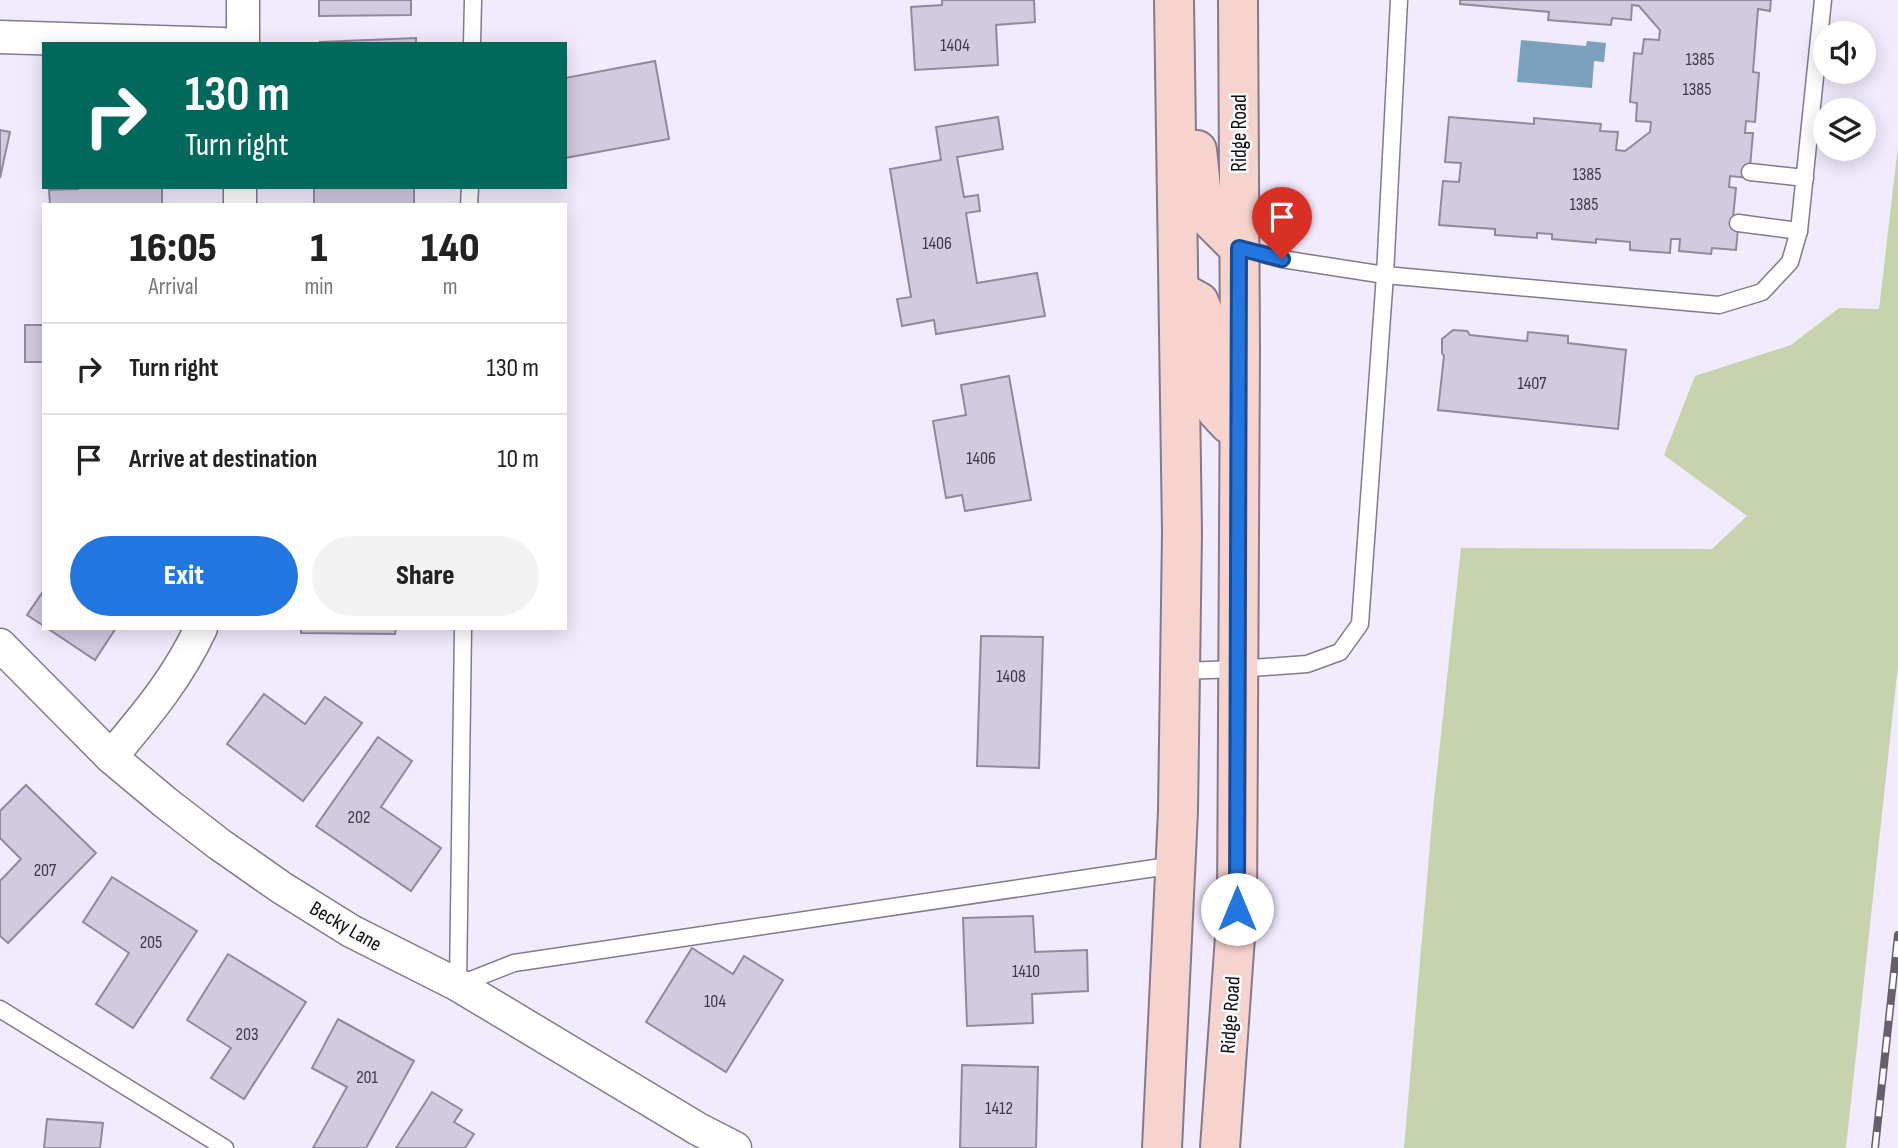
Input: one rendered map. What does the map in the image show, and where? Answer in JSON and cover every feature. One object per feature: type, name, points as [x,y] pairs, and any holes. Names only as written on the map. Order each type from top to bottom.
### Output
[{"type":"main road","points":[[1162,1148],[1178,811],[1182,533],[1174,0]]},
{"type":"main road","name":"Ridge Road","points":[[1220,1148],[1237,909],[1238,0]]},
{"type":"main road","points":[[1175,85],[1196,113],[1202,197],[1210,219],[1239,248]]},
{"type":"main road","points":[[1179,291],[1199,302],[1206,318],[1216,410],[1239,437]]},
{"type":"street","points":[[243,0],[243,42]]},
{"type":"street","points":[[0,37],[159,42]]},
{"type":"street","points":[[111,757],[165,693],[200,630]]},
{"type":"street","name":"Becky Lane","points":[[0,645],[111,757],[219,844],[282,888],[351,932],[458,985],[698,1129],[735,1148]]},
{"type":"lane","points":[[472,0],[472,42]]},
{"type":"lane","points":[[1180,671],[1307,664],[1340,652],[1360,624],[1385,275],[1399,0]]},
{"type":"lane","points":[[1239,248],[1282,259],[1385,275],[1719,305],[1762,292],[1790,262],[1799,230],[1823,0]]},
{"type":"lane","points":[[1750,173],[1805,178]]},
{"type":"lane","points":[[1738,223],[1799,230]]},
{"type":"lane","points":[[463,630],[458,985],[514,963],[1175,865]]},
{"type":"lane","points":[[0,1009],[225,1148]]},
{"type":"green space","points":[[1898,146],[1898,665],[1846,1148],[1404,1148],[1433,809],[1461,548],[1712,549],[1747,516],[1664,455],[1695,376],[1791,345],[1839,308],[1879,309]]},
{"type":"water","points":[[1521,40],[1586,46],[1587,41],[1606,43],[1604,62],[1594,61],[1592,88],[1517,82]]},
{"type":"building","points":[[319,0],[411,0],[411,15],[319,16]]},
{"type":"building","points":[[942,0],[1034,0],[1035,22],[996,25],[998,65],[915,70],[911,7],[942,5]]},
{"type":"building","points":[[1460,0],[1771,0],[1770,11],[1758,9],[1753,72],[1759,73],[1755,122],[1746,121],[1745,133],[1753,133],[1749,178],[1730,176],[1729,187],[1736,188],[1733,218],[1739,219],[1736,250],[1712,248],[1711,254],[1679,251],[1680,239],[1671,239],[1670,253],[1630,250],[1630,242],[1596,239],[1596,243],[1552,239],[1552,234],[1537,233],[1537,238],[1495,235],[1495,229],[1439,225],[1443,181],[1459,182],[1461,163],[1445,162],[1449,117],[1534,124],[1534,118],[1601,124],[1600,131],[1618,132],[1616,150],[1625,151],[1650,132],[1651,122],[1636,121],[1637,103],[1630,102],[1634,53],[1642,54],[1644,39],[1659,40],[1660,30],[1639,6],[1632,5],[1631,20],[1612,18],[1611,25],[1548,20],[1549,12],[1460,4]]},
{"type":"building","points":[[416,38],[416,42],[320,42]]},
{"type":"building","points":[[655,61],[669,139],[567,158],[567,78]]},
{"type":"building","points":[[998,117],[1003,149],[957,157],[964,197],[978,195],[980,211],[966,213],[977,283],[1037,273],[1045,316],[936,334],[934,320],[902,326],[897,299],[911,297],[890,169],[941,160],[936,127]]},
{"type":"building","points":[[0,130],[10,132],[0,178]]},
{"type":"building","points":[[162,189],[162,203],[50,203],[49,190]]},
{"type":"building","points":[[314,189],[414,189],[414,203],[314,203]]},
{"type":"building","points":[[25,325],[42,325],[42,362],[25,362]]},
{"type":"building","points":[[1453,330],[1467,331],[1470,335],[1527,341],[1528,332],[1568,336],[1568,343],[1626,350],[1618,429],[1438,410],[1444,356],[1442,339]]},
{"type":"building","points":[[1009,376],[1031,500],[965,511],[962,495],[946,498],[933,421],[966,415],[961,385]]},
{"type":"building","points":[[42,593],[42,625],[27,615]]},
{"type":"building","points":[[50,630],[115,630],[95,660]]},
{"type":"building","points":[[301,630],[396,630],[395,634],[301,633]]},
{"type":"building","points":[[981,636],[1043,637],[1039,768],[977,766]]},
{"type":"building","points":[[264,694],[305,724],[325,697],[362,723],[303,801],[227,744]]},
{"type":"building","points":[[378,737],[412,761],[381,807],[441,848],[411,891],[316,826]]},
{"type":"building","points":[[26,785],[96,853],[8,943],[0,936],[0,881],[21,859],[0,838],[0,811]]},
{"type":"building","points":[[112,877],[197,931],[133,1028],[96,1004],[129,953],[83,922]]},
{"type":"building","points":[[1033,916],[1035,952],[1087,950],[1088,991],[1032,994],[1033,1023],[967,1026],[963,918]]},
{"type":"building","points":[[692,948],[733,974],[744,956],[783,980],[726,1072],[646,1022]]},
{"type":"building","points":[[228,954],[306,1002],[244,1099],[211,1078],[231,1048],[187,1020]]},
{"type":"building","points":[[338,1019],[414,1061],[366,1148],[313,1148],[347,1087],[312,1068]]},
{"type":"building","points":[[962,1065],[1038,1067],[1036,1148],[960,1148]]},
{"type":"building","points":[[432,1092],[462,1110],[454,1122],[474,1134],[465,1148],[396,1148]]},
{"type":"building","points":[[47,1119],[103,1123],[100,1148],[44,1148]]},
{"type":"railway","points":[[1875,1148],[1898,935]]},
{"type":"route","points":[[1237,909],[1239,248],[1282,259]]}]
